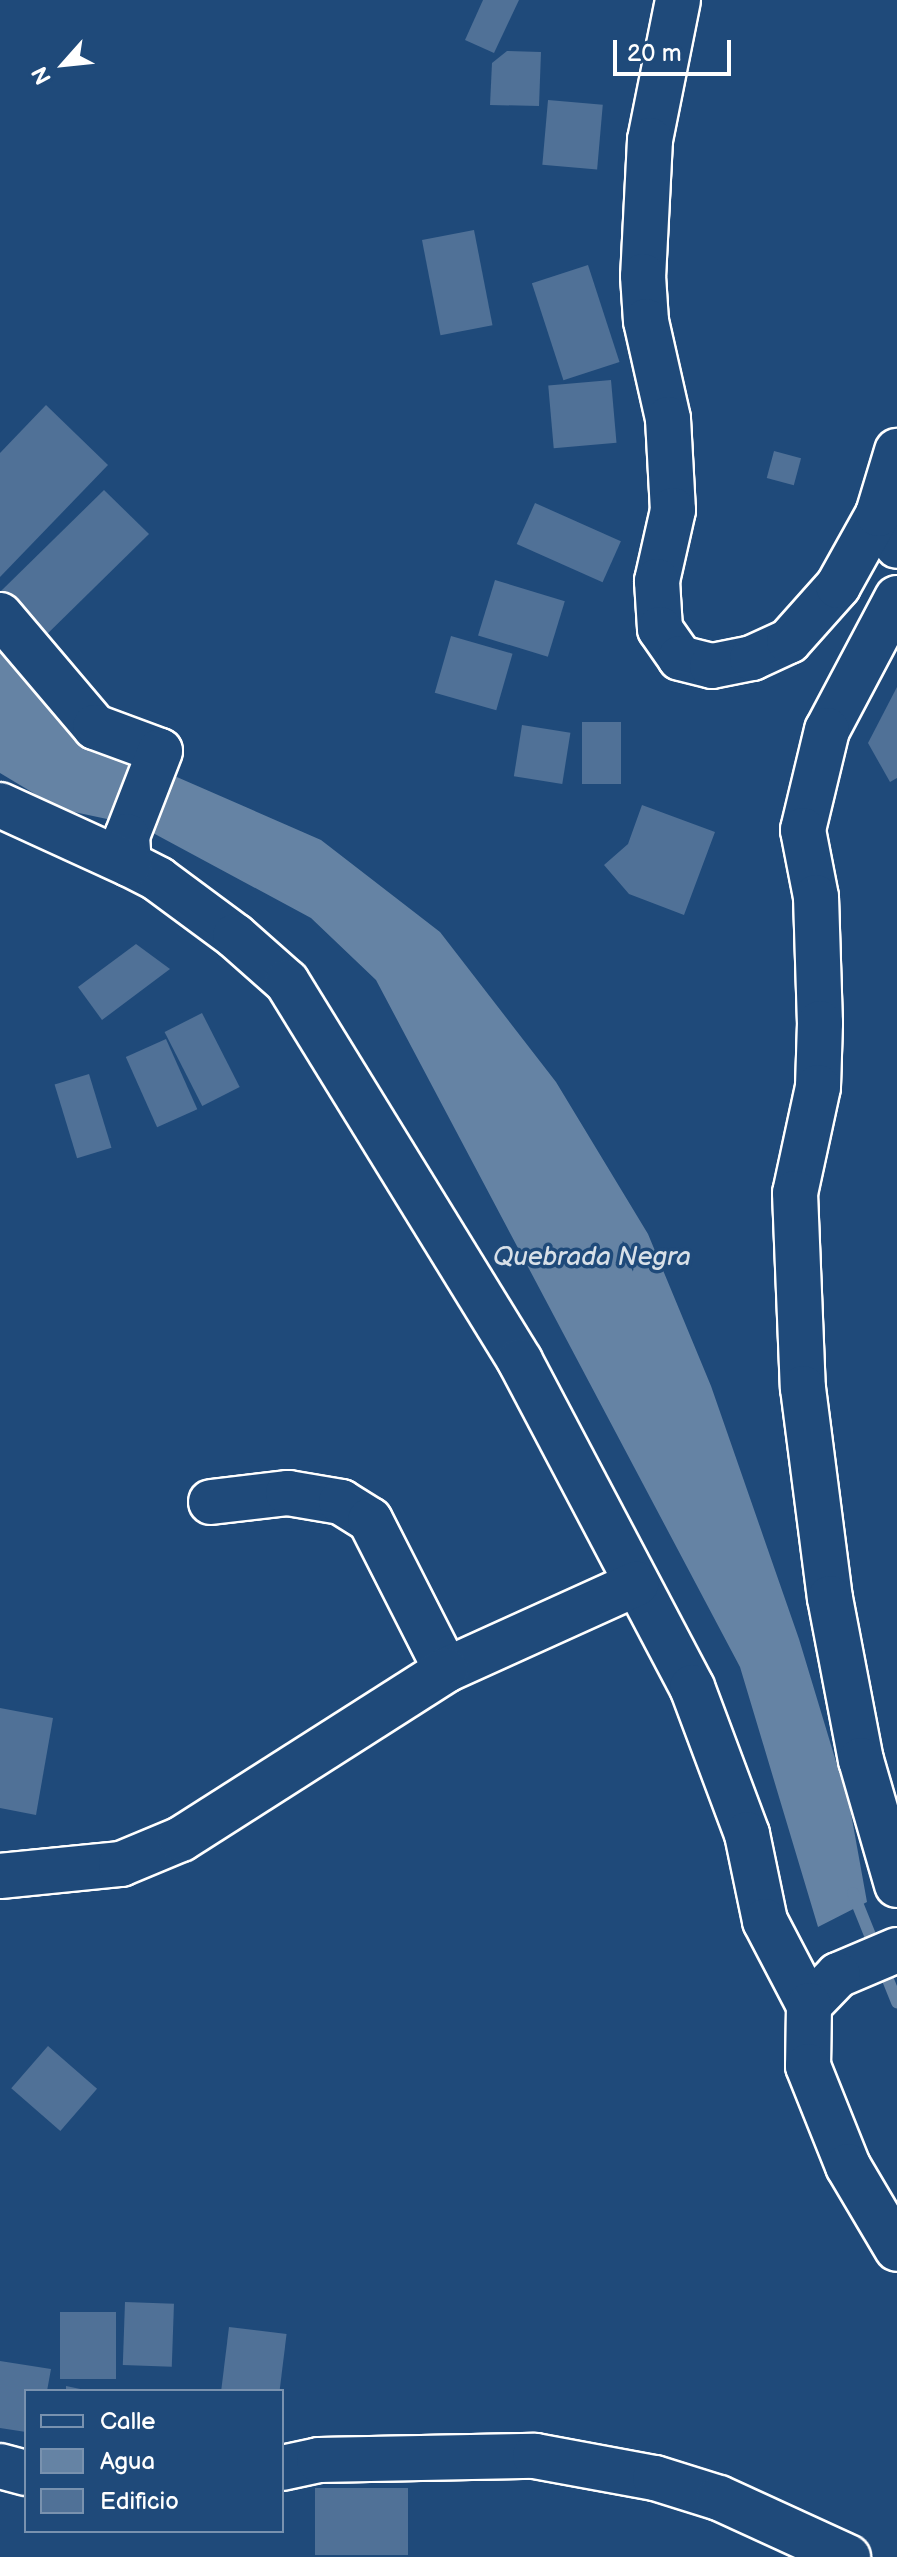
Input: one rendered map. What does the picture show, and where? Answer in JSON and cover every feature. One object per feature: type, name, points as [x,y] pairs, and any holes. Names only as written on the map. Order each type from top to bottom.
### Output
[{"type":"street","points":[[678,0],[650,140],[643,276],[646,321],[668,419],[673,510],[657,581],[660,629],[680,658],[712,666],[752,658],[789,641],[888,530],[897,451]]},
{"type":"street","points":[[897,598],[827,730],[805,817],[816,897],[820,1023],[818,1087],[795,1193],[803,1388],[830,1598],[861,1760],[897,1885]]},
{"type":"street","points":[[0,615],[95,727],[160,751],[128,850]]},
{"type":"street","points":[[0,805],[128,850],[287,982],[520,1361],[692,1687],[747,1834],[765,1921],[824,1990]]},
{"type":"street","points":[[211,1502],[288,1493],[341,1502],[370,1520],[446,1670]]},
{"type":"street","points":[[0,1876],[121,1864],[181,1839],[446,1670],[636,1584]]},
{"type":"street","points":[[895,1951],[824,1990],[808,2066],[848,2166],[897,2249]]},
{"type":"street","points":[[284,2468],[319,2460],[535,2456],[655,2478],[719,2498],[848,2557]]},
{"type":"street","points":[[0,2466],[24,2472]]},
{"type":"water","name":"Quebrada Negra","points":[[0,651],[92,740],[321,840],[440,932],[556,1082],[648,1234],[711,1386],[799,1639],[850,1808],[867,1902],[818,1927],[740,1667],[376,980],[311,918],[140,826],[60,809],[0,773]]},
{"type":"building","points":[[483,0],[519,0],[494,53],[465,40]]},
{"type":"building","points":[[507,51],[541,52],[539,106],[490,105],[492,63]]},
{"type":"building","points":[[548,100],[603,105],[597,170],[542,165]]},
{"type":"building","points":[[474,230],[493,325],[440,335],[422,240]]},
{"type":"building","points":[[588,265],[620,362],[563,380],[532,283]]},
{"type":"building","points":[[611,380],[616,443],[554,448],[548,385]]},
{"type":"building","points":[[46,405],[108,465],[0,577],[0,453]]},
{"type":"building","points":[[774,451],[801,458],[794,485],[767,478]]},
{"type":"building","points":[[104,490],[149,534],[38,643],[0,604],[0,592]]},
{"type":"building","points":[[535,503],[621,541],[603,582],[517,544]]},
{"type":"building","points":[[495,580],[565,601],[548,657],[478,635]]},
{"type":"building","points":[[451,636],[513,654],[496,710],[435,693]]},
{"type":"building","points":[[897,687],[897,778],[890,782],[868,743]]},
{"type":"building","points":[[582,722],[621,722],[621,784],[582,784]]},
{"type":"building","points":[[522,725],[570,733],[562,784],[514,776]]},
{"type":"building","points":[[642,805],[715,832],[684,915],[629,894],[604,865],[628,844]]},
{"type":"building","points":[[136,944],[170,969],[102,1020],[78,987]]},
{"type":"building","points":[[202,1013],[240,1087],[202,1106],[165,1032]]},
{"type":"building","points":[[166,1039],[197,1109],[157,1127],[126,1057]]},
{"type":"building","points":[[89,1074],[112,1148],[77,1158],[55,1085]]},
{"type":"building","points":[[0,1708],[53,1718],[36,1815],[0,1808]]},
{"type":"building","points":[[48,2046],[97,2089],[60,2131],[11,2088]]},
{"type":"building","points":[[125,2302],[174,2304],[172,2367],[123,2365]]},
{"type":"building","points":[[60,2312],[116,2312],[116,2379],[60,2379]]},
{"type":"building","points":[[229,2327],[287,2334],[280,2389],[221,2389]]},
{"type":"building","points":[[0,2361],[51,2369],[47,2389],[24,2389],[24,2432],[0,2428]]},
{"type":"building","points":[[315,2488],[408,2488],[408,2555],[315,2555]]},
{"type":"waterway","name":"Quebrada Negra","points":[[853,1893],[897,2002]]}]
